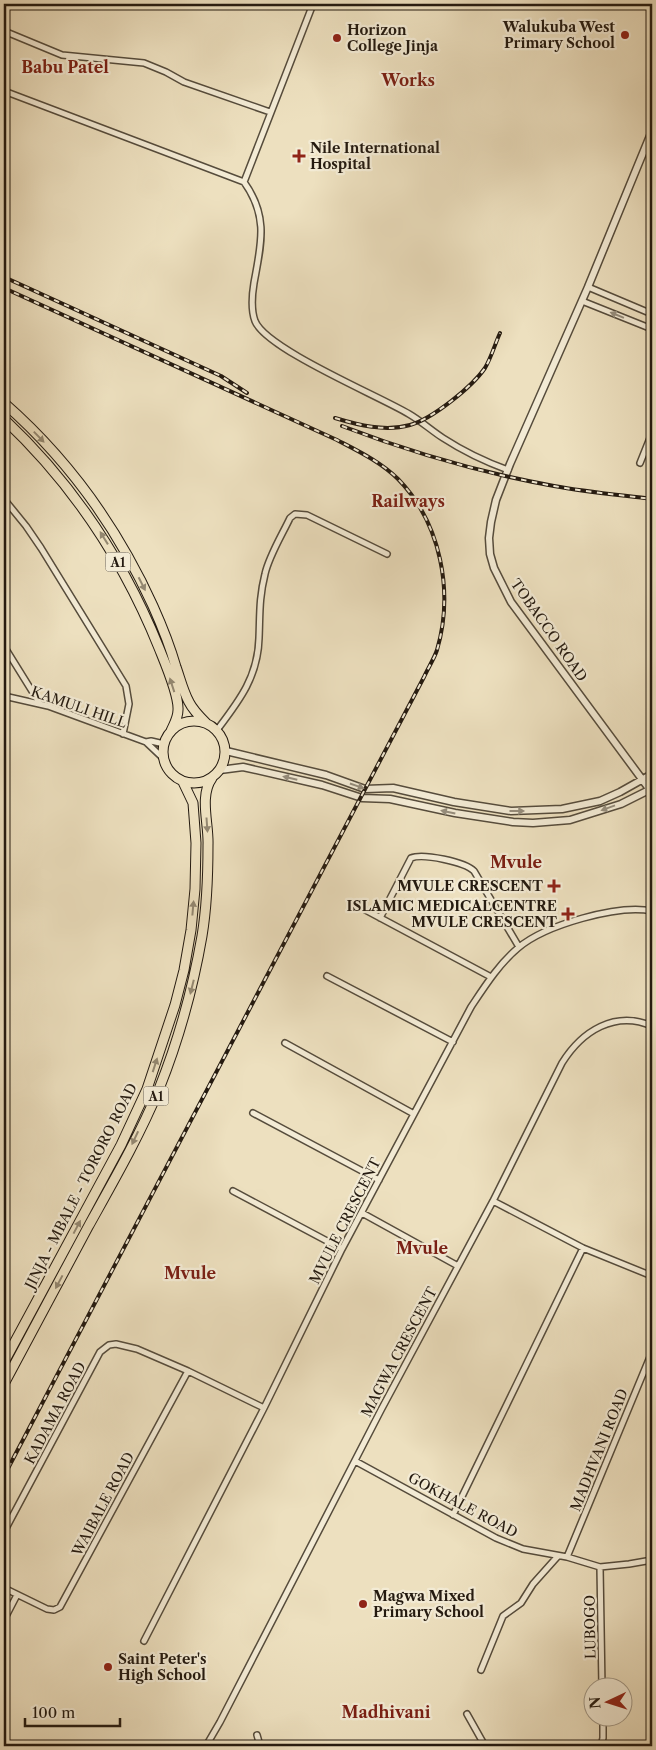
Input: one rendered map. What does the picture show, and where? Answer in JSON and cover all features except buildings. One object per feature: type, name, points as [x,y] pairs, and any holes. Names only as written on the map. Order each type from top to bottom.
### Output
[{"type":"highway","name":"A1","points":[[4,403],[27,423],[84,488],[132,565],[153,606],[169,644],[188,701],[206,723],[217,730]]},
{"type":"highway","name":"A1","points":[[4,419],[50,466],[76,498],[101,534],[125,575],[151,629],[178,704],[178,716],[164,744],[164,759],[171,773],[183,782]]},
{"type":"highway","points":[[171,731],[183,723],[191,721],[206,723]]},
{"type":"highway","points":[[183,782],[203,783],[220,770],[225,761],[226,751],[217,730]]},
{"type":"highway","name":"JINJA - MBALE - TORORO ROAD","points":[[4,1384],[131,1147],[158,1090],[173,1049],[187,1007],[203,928],[208,850],[206,798],[208,784],[212,778]]},
{"type":"highway","name":"JINJA - MBALE - TORORO ROAD","points":[[4,1362],[148,1088],[175,1005],[191,930],[195,889],[196,843],[193,803],[183,782]]},
{"type":"street","points":[[244,182],[313,4]]},
{"type":"street","points":[[4,31],[62,54],[144,63],[184,82],[270,112]]},
{"type":"street","points":[[4,91],[244,182],[258,206],[260,218],[260,244],[253,292],[253,307],[255,321],[261,331],[307,361],[408,413],[444,439],[492,464],[508,470]]},
{"type":"street","name":"TOBACCO ROAD","points":[[651,789],[641,780],[511,602],[494,568],[489,538],[496,500],[508,470],[588,287],[652,131]]},
{"type":"street","points":[[588,287],[652,314]]},
{"type":"street","points":[[582,301],[652,329]]},
{"type":"street","points":[[640,463],[652,433]]},
{"type":"street","points":[[4,499],[41,548],[126,686],[129,704],[123,734]]},
{"type":"street","points":[[217,730],[246,690],[252,676],[258,649],[259,600],[265,571],[290,518],[295,514],[307,515],[387,554]]},
{"type":"street","points":[[4,646],[40,704]]},
{"type":"street","name":"KAMULI HILL","points":[[4,696],[40,704],[146,742],[164,759]]},
{"type":"street","name":"KAMULI HILL","points":[[146,742],[151,741],[164,744]]},
{"type":"street","points":[[226,751],[326,775],[365,788],[393,788],[481,808],[511,811],[547,810],[600,801],[652,774]]},
{"type":"street","points":[[220,770],[243,768],[322,785],[362,798],[390,799],[455,813],[523,823],[570,820],[621,804],[651,789]]},
{"type":"street","points":[[380,918],[412,858],[424,856],[445,860],[463,865],[474,871],[519,947]]},
{"type":"street","points":[[358,906],[491,976]]},
{"type":"street","name":"MVULE CRESCENT","points":[[144,1641],[264,1408],[342,1249],[470,1007],[491,976],[519,947],[565,923],[594,915],[619,911],[646,910],[652,912]]},
{"type":"street","points":[[326,976],[453,1042]]},
{"type":"street","name":"MAGWA CRESCENT","points":[[206,1746],[493,1201],[562,1063],[572,1048],[587,1034],[605,1024],[639,1020],[652,1026]]},
{"type":"street","points":[[285,1043],[414,1114]]},
{"type":"street","points":[[253,1113],[379,1180]]},
{"type":"street","points":[[233,1190],[342,1249]]},
{"type":"street","points":[[493,1201],[583,1248],[652,1276]]},
{"type":"street","points":[[362,1213],[458,1266]]},
{"type":"street","points":[[453,1514],[583,1248]]},
{"type":"street","name":"KADAMA ROAD","points":[[4,1532],[100,1352],[109,1345],[122,1345],[137,1349],[188,1370]]},
{"type":"street","name":"MADHVANI ROAD","points":[[567,1557],[652,1352]]},
{"type":"street","points":[[188,1370],[264,1408]]},
{"type":"street","name":"WAIBALE ROAD","points":[[16,1595],[50,1610],[60,1607],[188,1370]]},
{"type":"street","name":"GOKHALE ROAD","points":[[355,1460],[496,1538],[523,1549],[567,1557],[600,1567],[652,1560]]},
{"type":"street","points":[[481,1670],[503,1616],[521,1603],[533,1584],[558,1556]]},
{"type":"street","name":"LUBOGO","points":[[600,1567],[602,1678]]},
{"type":"street","points":[[4,1588],[16,1595],[4,1620]]},
{"type":"street","points":[[467,1714],[485,1746]]},
{"type":"street","points":[[601,1746],[603,1728]]},
{"type":"street","points":[[257,1735],[259,1742],[264,1746]]},
{"type":"railway","points":[[4,277],[221,376],[247,393]]},
{"type":"railway","points":[[4,288],[337,440],[384,467],[398,479],[413,497],[425,516],[434,537],[440,559],[444,605],[442,628],[433,660],[4,1476]]},
{"type":"railway","points":[[335,418],[381,428],[401,427],[419,422],[451,401],[479,376],[487,364],[500,333]]},
{"type":"railway","points":[[342,426],[394,445],[500,475],[591,492],[652,499]]},
{"type":"place","name":"Walukuba West Primary School","points":[[625,35]]},
{"type":"place","name":"Horizon College Jinja","points":[[337,38]]},
{"type":"place","name":"Nile International Hospital","points":[[299,156]]},
{"type":"place","name":"MVULE CRESCENT","points":[[554,886]]},
{"type":"place","name":"ISLAMIC MEDICALCENTRE MVULE CRESCENT","points":[[568,914]]},
{"type":"place","name":"Magwa Mixed Primary School","points":[[363,1604]]},
{"type":"place","name":"Saint Peter's High School","points":[[108,1667]]},
{"type":"district","name":"Babu Patel","points":[[65,67]]},
{"type":"district","name":"Works","points":[[408,80]]},
{"type":"district","name":"Railways","points":[[408,501]]},
{"type":"district","name":"Mvule","points":[[516,862]]},
{"type":"district","name":"Mvule","points":[[422,1248]]},
{"type":"district","name":"Mvule","points":[[190,1273]]},
{"type":"district","name":"Madhivani","points":[[386,1712]]}]
